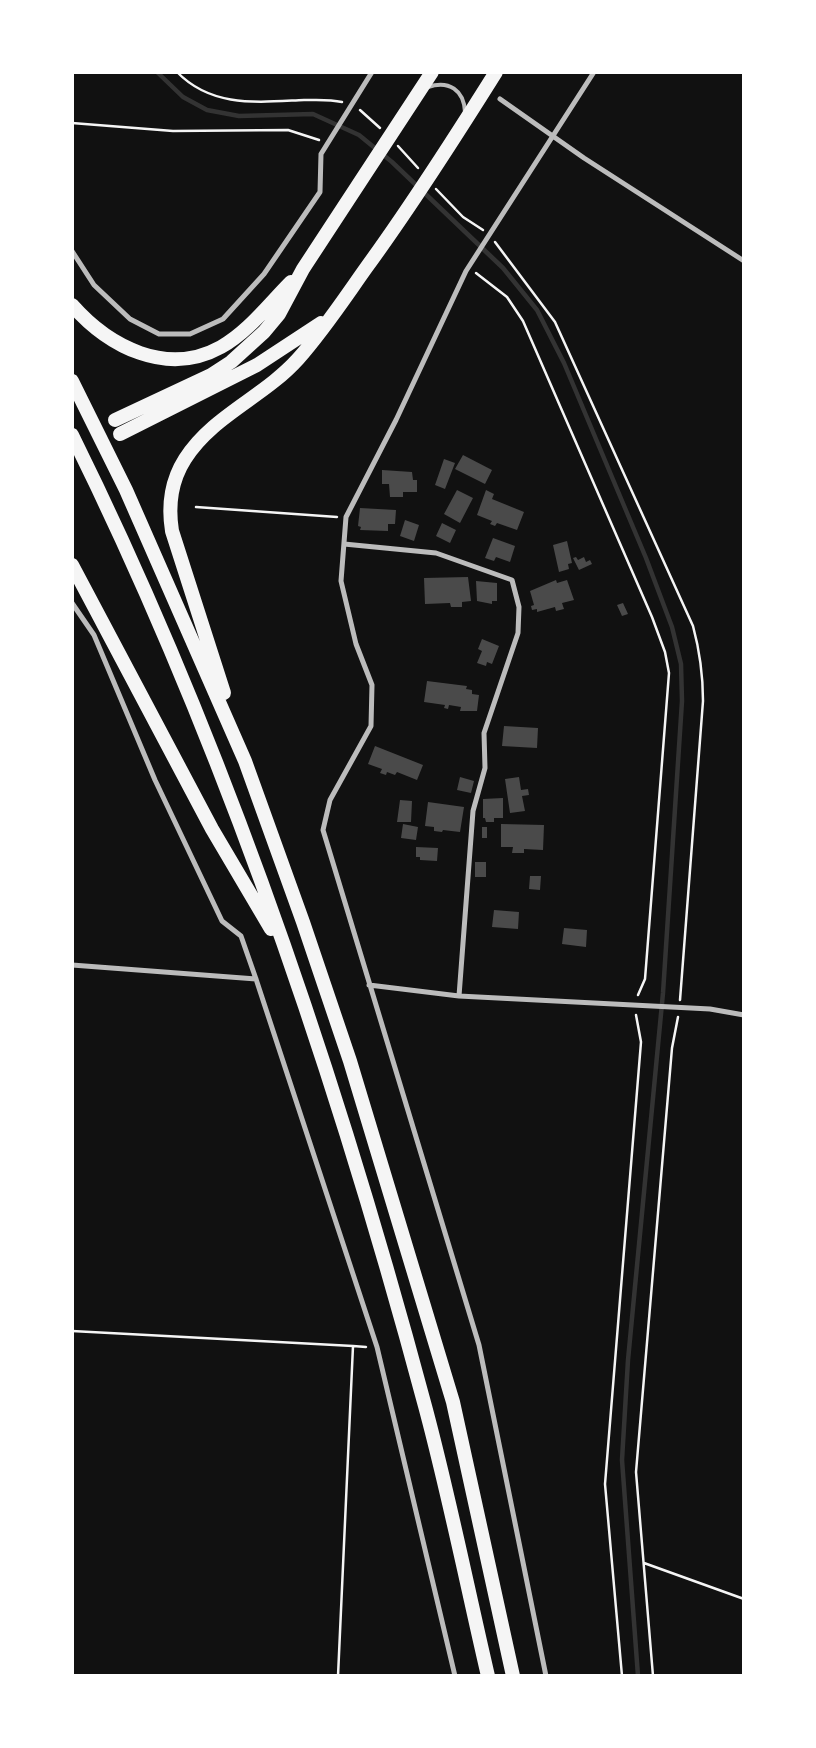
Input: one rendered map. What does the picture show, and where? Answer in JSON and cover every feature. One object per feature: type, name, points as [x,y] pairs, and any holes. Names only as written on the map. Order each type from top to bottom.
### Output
[{"type":"highway","points":[[115,420],[174,394],[231,362],[264,332],[279,314],[303,269],[432,72]]},
{"type":"highway","points":[[496,72],[465,120],[427,171],[409,209],[334,314],[280,378],[214,427],[197,442],[184,459],[175,477],[170,497],[169,514],[172,531],[245,761],[350,1061],[454,1402],[485,1537],[513,1676]]},
{"type":"highway","points":[[72,305],[100,333],[121,346],[144,355],[184,357],[221,347],[242,331],[303,269]]},
{"type":"highway","points":[[120,434],[257,365],[334,314]]},
{"type":"highway","points":[[72,381],[126,490],[245,761]]},
{"type":"highway","points":[[72,435],[105,500],[205,735],[289,960],[382,1251],[426,1409],[488,1676]]},
{"type":"highway","points":[[72,565],[212,829],[289,960]]},
{"type":"street","points":[[72,251],[94,285],[130,320],[160,334],[190,334],[223,319],[264,274],[320,192],[320,154],[372,72]]},
{"type":"street","points":[[546,1676],[479,1345],[322,830],[330,800],[371,726],[372,685],[356,644],[342,581],[346,517],[396,420],[468,267],[552,134],[594,72]]},
{"type":"street","points":[[500,99],[584,158],[744,261]]},
{"type":"street","points":[[344,544],[436,553],[512,580],[519,607],[518,633],[484,733],[485,768],[474,811],[459,996]]},
{"type":"street","points":[[72,603],[94,636],[155,780],[222,921],[241,936],[377,1347],[455,1676]]},
{"type":"street","points":[[72,965],[256,979]]},
{"type":"street","points":[[369,985],[459,996],[710,1010],[744,1015]]},
{"type":"lane","points":[[419,90],[442,84],[458,90],[463,99],[465,120]]},
{"type":"path","points":[[177,72],[199,89],[230,101],[272,103],[332,99],[351,105],[386,133]]},
{"type":"path","points":[[72,123],[173,131],[288,130],[329,140]]},
{"type":"path","points":[[392,140],[427,171]]},
{"type":"path","points":[[434,187],[463,217],[489,234],[556,322],[693,626],[703,667],[703,701],[679,1008],[672,1048],[636,1472],[653,1676]]},
{"type":"path","points":[[468,267],[507,296],[523,321],[652,617],[665,652],[670,673],[646,970],[645,979],[634,1006],[641,1042],[605,1484],[622,1676]]},
{"type":"path","points":[[196,507],[346,517]]},
{"type":"path","points":[[72,1331],[377,1347]]},
{"type":"path","points":[[338,1676],[353,1346]]},
{"type":"path","points":[[644,1563],[744,1599]]},
{"type":"building","points":[[463,455],[492,470],[485,484],[455,469]]},
{"type":"building","points":[[444,459],[455,463],[445,489],[435,485]]},
{"type":"building","points":[[382,470],[412,472],[413,480],[417,480],[417,492],[403,492],[403,497],[390,497],[389,484],[382,484]]},
{"type":"building","points":[[457,490],[473,498],[460,523],[444,514]]},
{"type":"building","points":[[486,490],[494,494],[492,499],[524,512],[517,530],[497,523],[495,526],[490,524],[492,521],[477,515]]},
{"type":"building","points":[[360,508],[396,510],[395,524],[388,524],[388,531],[360,530],[361,527],[358,526]]},
{"type":"building","points":[[405,520],[419,525],[414,541],[400,536]]},
{"type":"building","points":[[442,523],[456,530],[450,543],[436,536]]},
{"type":"building","points":[[493,538],[515,546],[510,562],[496,557],[494,561],[485,558]]},
{"type":"building","points":[[567,541],[572,563],[568,564],[569,569],[559,572],[553,545]]},
{"type":"building","points":[[576,557],[578,560],[584,557],[586,562],[590,560],[592,564],[579,570],[573,558]]},
{"type":"building","points":[[468,577],[471,601],[462,602],[462,607],[451,607],[450,603],[425,604],[424,578]]},
{"type":"building","points":[[556,580],[557,583],[567,580],[574,600],[562,603],[564,609],[556,611],[555,607],[537,612],[537,609],[532,610],[531,606],[534,605],[530,591]]},
{"type":"building","points":[[476,581],[497,583],[497,601],[492,601],[492,604],[477,601]]},
{"type":"building","points":[[623,603],[628,614],[622,616],[617,605]]},
{"type":"building","points":[[482,639],[499,646],[492,664],[487,662],[486,666],[477,663],[482,651],[478,649]]},
{"type":"building","points":[[427,681],[467,686],[466,689],[472,690],[472,694],[479,695],[477,711],[460,711],[461,707],[449,705],[448,709],[444,708],[445,705],[424,702]]},
{"type":"building","points":[[504,726],[538,728],[537,748],[502,746]]},
{"type":"building","points":[[375,746],[423,765],[417,780],[397,772],[395,775],[387,772],[386,775],[380,773],[382,769],[368,764]]},
{"type":"building","points":[[460,777],[474,781],[471,793],[457,790]]},
{"type":"building","points":[[519,777],[521,790],[528,789],[529,795],[522,796],[525,811],[510,813],[505,779]]},
{"type":"building","points":[[503,798],[503,818],[494,818],[494,822],[486,822],[485,818],[483,818],[483,799]]},
{"type":"building","points":[[400,800],[412,801],[411,822],[397,822]]},
{"type":"building","points":[[428,802],[464,807],[460,832],[434,831],[434,827],[425,826]]},
{"type":"building","points":[[403,824],[418,827],[416,840],[401,838]]},
{"type":"building","points":[[501,824],[544,825],[543,850],[524,849],[524,853],[512,853],[513,847],[501,847]]},
{"type":"building","points":[[482,827],[487,827],[487,838],[482,838]]},
{"type":"building","points":[[416,847],[438,848],[437,861],[420,860],[420,857],[416,857]]},
{"type":"building","points":[[475,862],[486,862],[486,877],[475,877]]},
{"type":"building","points":[[530,876],[541,876],[540,890],[529,889]]},
{"type":"building","points":[[494,910],[519,912],[518,929],[492,927]]},
{"type":"building","points":[[564,928],[587,930],[586,947],[562,944]]},
{"type":"waterway","points":[[157,72],[183,97],[207,110],[239,116],[313,114],[359,135],[392,162],[503,268],[537,310],[564,363],[646,558],[672,627],[681,664],[682,701],[663,993],[628,1360],[622,1460],[638,1676]]}]
